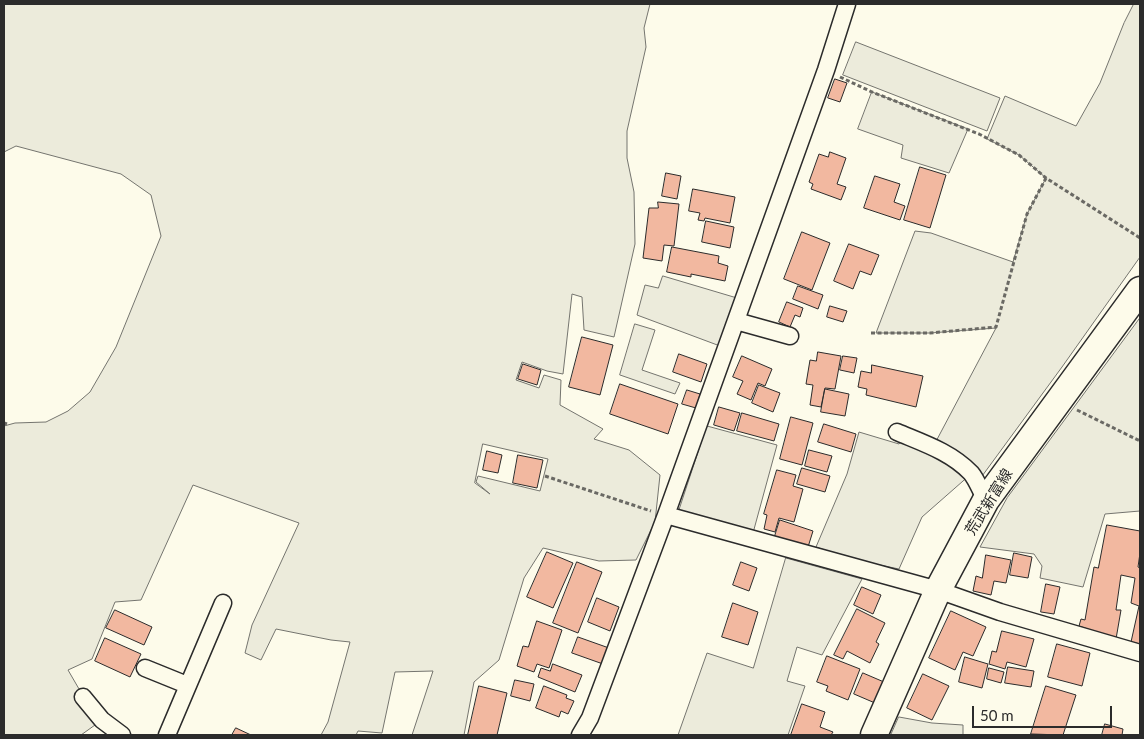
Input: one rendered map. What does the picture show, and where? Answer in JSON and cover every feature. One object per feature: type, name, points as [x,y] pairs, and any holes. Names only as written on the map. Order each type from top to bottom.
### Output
[{"type":"main road","name":"荒武新富線","points":[[874,735],[938,590],[986,500],[1140,290]]},
{"type":"street","points":[[580,735],[590,718],[666,515],[826,70],[847,4]]},
{"type":"street","points":[[736,321],[790,336]]},
{"type":"street","points":[[897,432],[952,457],[972,474],[986,500]]},
{"type":"street","points":[[666,515],[938,590],[1000,612],[1140,653]]},
{"type":"street","points":[[167,735],[223,603]]},
{"type":"street","points":[[145,668],[187,685]]},
{"type":"street","points":[[83,697],[102,720],[122,735]]},
{"type":"path","points":[[826,70],[872,92],[979,134],[1018,156],[1046,178],[1140,238]]},
{"type":"path","points":[[871,333],[930,333],[996,327],[1027,214],[1046,178]]},
{"type":"path","points":[[1059,401],[1140,441]]},
{"type":"path","points":[[545,476],[666,515]]},
{"type":"shaded area","points":[[4,4],[650,4],[644,28],[646,47],[627,131],[627,158],[634,192],[635,244],[614,337],[584,330],[582,297],[572,294],[563,374],[547,371],[522,362],[516,380],[539,388],[544,375],[561,380],[560,405],[603,429],[594,439],[629,450],[660,475],[655,522],[636,560],[599,561],[543,548],[524,578],[499,660],[474,682],[464,735],[412,735],[433,671],[395,672],[382,733],[358,731],[356,735],[321,735],[328,722],[350,642],[276,629],[261,660],[245,653],[252,625],[299,523],[193,485],[141,600],[115,602],[92,659],[68,670],[86,701],[102,720],[81,735],[4,735],[4,426],[15,423],[46,422],[68,411],[90,392],[116,347],[161,236],[151,195],[121,174],[16,146],[4,152]],"holes":[[[483,444],[548,459],[540,491],[478,476],[476,482],[490,494],[475,483]]]},
{"type":"shaded area","points":[[1134,4],[1140,4],[1140,257],[977,483],[971,474],[922,517],[899,569],[851,559],[816,547],[847,474],[859,432],[899,444],[903,435],[933,447],[996,328],[930,333],[876,333],[915,231],[931,233],[1013,262],[1027,214],[1046,178],[1019,155],[987,139],[1005,96],[1076,126],[1100,83],[1124,23]]},
{"type":"shaded area","points":[[856,42],[1000,98],[987,131],[843,75]]},
{"type":"shaded area","points":[[872,92],[968,129],[949,173],[901,158],[903,145],[858,129]]},
{"type":"shaded area","points":[[663,276],[737,298],[720,346],[637,315],[645,285],[658,288]]},
{"type":"shaded area","points":[[1140,318],[1140,511],[1105,514],[1083,587],[1040,578],[1042,566],[1034,554],[980,547],[1007,498]]},
{"type":"shaded area","points":[[635,324],[655,330],[642,370],[680,383],[675,394],[620,375]]},
{"type":"shaded area","points":[[707,426],[777,445],[753,533],[679,511]]},
{"type":"shaded area","points":[[786,558],[862,579],[822,655],[797,647],[787,681],[805,686],[788,735],[678,735],[707,653],[753,668]]},
{"type":"shaded area","points":[[899,717],[932,723],[963,725],[963,735],[891,735]]},
{"type":"building","points":[[835,79],[847,83],[840,102],[828,98]]},
{"type":"building","points":[[830,152],[846,158],[837,184],[846,187],[841,200],[811,189],[813,184],[809,182],[819,154],[828,157]]},
{"type":"building","points":[[920,167],[946,175],[930,228],[904,220]]},
{"type":"building","points":[[666,173],[681,176],[677,199],[662,196]]},
{"type":"building","points":[[875,176],[900,184],[894,202],[905,206],[900,220],[864,208]]},
{"type":"building","points":[[693,189],[735,197],[730,223],[705,218],[704,221],[698,220],[700,213],[689,211]]},
{"type":"building","points":[[658,202],[679,204],[674,246],[664,245],[662,261],[643,258],[649,208],[658,208]]},
{"type":"building","points":[[706,221],[734,227],[730,248],[702,242]]},
{"type":"building","points":[[802,232],[830,243],[812,290],[784,279]]},
{"type":"building","points":[[849,244],[879,255],[871,275],[860,271],[853,289],[834,281]]},
{"type":"building","points":[[672,247],[719,256],[718,263],[728,266],[725,281],[691,274],[691,277],[667,272]]},
{"type":"building","points":[[798,286],[823,295],[818,309],[793,299]]},
{"type":"building","points":[[787,302],[803,308],[800,317],[795,315],[790,327],[779,322]]},
{"type":"building","points":[[830,306],[847,311],[843,322],[827,317]]},
{"type":"building","points":[[582,337],[613,345],[600,395],[569,387]]},
{"type":"building","points":[[818,352],[841,356],[835,389],[825,388],[821,407],[810,405],[813,385],[806,384],[810,360],[816,361]]},
{"type":"building","points":[[679,354],[707,364],[701,382],[673,372]]},
{"type":"building","points":[[742,356],[772,369],[765,386],[758,383],[751,400],[737,394],[743,381],[733,377]]},
{"type":"building","points":[[843,356],[857,358],[854,373],[840,370]]},
{"type":"building","points":[[523,364],[541,370],[537,385],[518,379]]},
{"type":"building","points":[[872,365],[923,376],[916,407],[866,395],[867,389],[858,387],[861,371],[871,373]]},
{"type":"building","points":[[620,384],[678,404],[668,434],[610,414]]},
{"type":"building","points":[[759,385],[780,393],[773,412],[752,403]]},
{"type":"building","points":[[825,389],[849,394],[845,416],[821,412]]},
{"type":"building","points":[[687,390],[700,394],[696,408],[682,404]]},
{"type":"building","points":[[719,407],[740,413],[734,431],[714,425]]},
{"type":"building","points":[[742,413],[779,424],[774,441],[737,431]]},
{"type":"building","points":[[791,417],[813,423],[802,465],[780,459]]},
{"type":"building","points":[[824,424],[856,434],[851,452],[818,442]]},
{"type":"building","points":[[809,450],[832,456],[827,472],[805,466]]},
{"type":"building","points":[[487,451],[502,455],[498,473],[483,470]]},
{"type":"building","points":[[518,455],[543,460],[537,488],[513,483]]},
{"type":"building","points":[[802,468],[830,476],[825,492],[797,484]]},
{"type":"building","points":[[777,470],[796,475],[793,486],[803,489],[794,522],[779,518],[775,532],[764,529],[767,515],[764,514]]},
{"type":"building","points":[[780,520],[813,531],[808,547],[775,536]]},
{"type":"building","points":[[1107,525],[1140,531],[1138,567],[1140,568],[1140,644],[1131,642],[1139,606],[1131,603],[1135,578],[1121,575],[1116,610],[1121,610],[1116,639],[1079,626],[1081,619],[1085,620],[1094,567],[1098,568]]},
{"type":"building","points":[[547,552],[573,563],[553,608],[527,597]]},
{"type":"building","points":[[1014,553],[1032,557],[1028,578],[1010,575]]},
{"type":"building","points":[[986,555],[1011,560],[1006,583],[994,581],[991,595],[973,591],[976,576],[982,578]]},
{"type":"building","points":[[577,562],[602,572],[578,633],[553,623]]},
{"type":"building","points":[[741,562],[757,568],[749,591],[733,585]]},
{"type":"building","points":[[1046,584],[1060,587],[1054,614],[1041,612]]},
{"type":"building","points":[[862,587],[881,595],[873,614],[854,605]]},
{"type":"building","points":[[597,598],[619,607],[610,631],[588,622]]},
{"type":"building","points":[[733,603],[758,612],[748,645],[722,637]]},
{"type":"building","points":[[857,609],[885,623],[876,642],[879,644],[870,663],[847,651],[843,659],[834,655]]},
{"type":"building","points":[[115,610],[152,627],[144,645],[106,628]]},
{"type":"building","points":[[951,611],[986,627],[973,656],[963,652],[955,670],[929,658]]},
{"type":"building","points":[[537,621],[562,630],[549,668],[537,664],[534,672],[517,666],[523,646],[528,647]]},
{"type":"building","points":[[1002,631],[1034,639],[1026,667],[1007,662],[1005,669],[989,664],[992,651],[996,652]]},
{"type":"building","points":[[578,637],[609,648],[603,664],[572,653]]},
{"type":"building","points":[[105,638],[141,654],[130,677],[95,661]]},
{"type":"building","points":[[1057,644],[1090,653],[1082,686],[1048,677]]},
{"type":"building","points":[[827,656],[860,669],[848,700],[826,691],[828,686],[817,682]]},
{"type":"building","points":[[965,657],[988,664],[982,688],[959,682]]},
{"type":"building","points":[[553,664],[582,675],[575,692],[538,677],[541,668],[550,671]]},
{"type":"building","points":[[1008,667],[1034,671],[1031,687],[1005,683]]},
{"type":"building","points":[[989,668],[1004,672],[1001,683],[987,679]]},
{"type":"building","points":[[863,673],[884,682],[875,703],[854,694]]},
{"type":"building","points":[[923,674],[949,686],[932,720],[907,708]]},
{"type":"building","points":[[515,680],[534,684],[530,701],[511,696]]},
{"type":"building","points":[[479,686],[507,693],[497,735],[468,735]]},
{"type":"building","points":[[544,686],[567,695],[566,698],[574,701],[568,714],[561,711],[559,717],[536,708]]},
{"type":"building","points":[[1046,686],[1076,695],[1063,735],[1031,734]]},
{"type":"building","points":[[802,704],[825,712],[820,727],[833,732],[831,735],[791,735]]},
{"type":"building","points":[[1105,724],[1123,729],[1122,735],[1102,735]]},
{"type":"building","points":[[236,728],[251,735],[232,735]]}]
